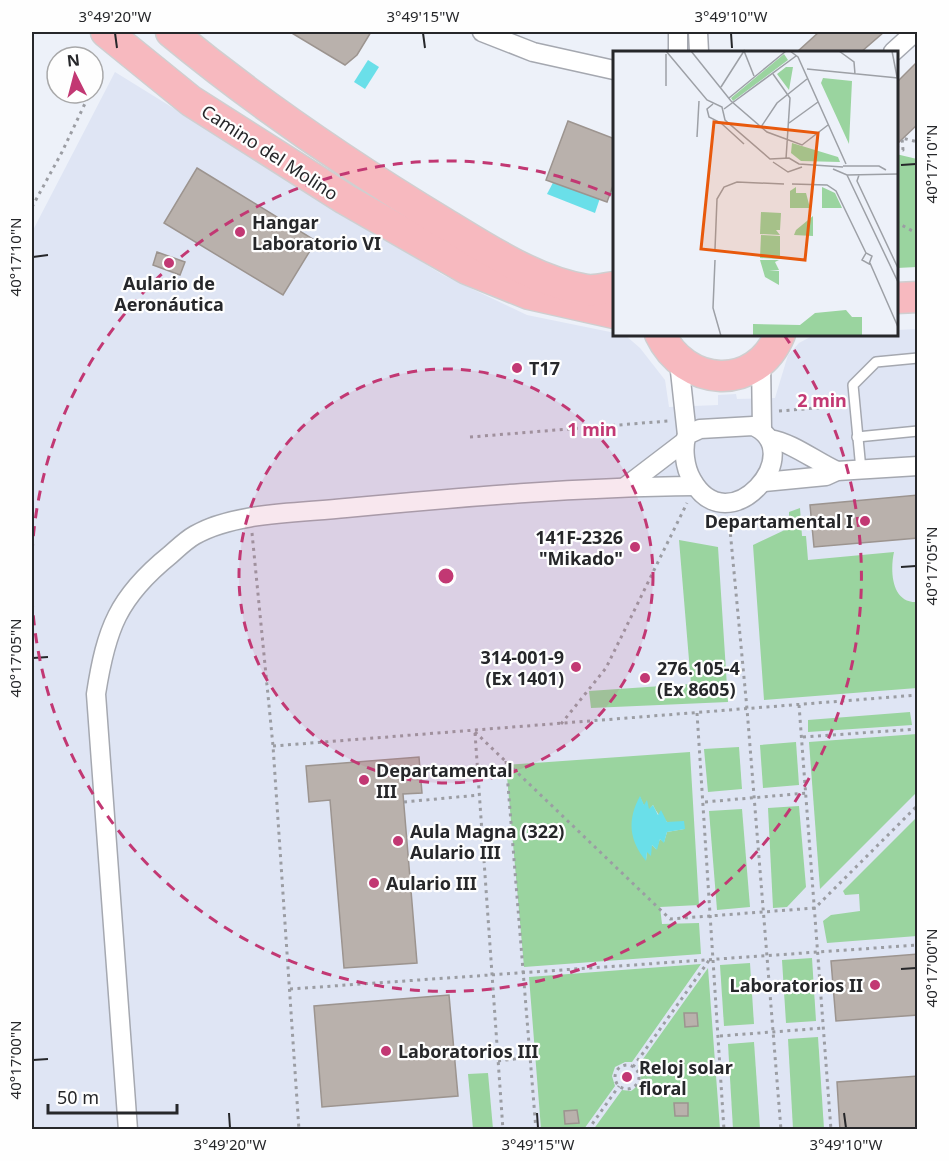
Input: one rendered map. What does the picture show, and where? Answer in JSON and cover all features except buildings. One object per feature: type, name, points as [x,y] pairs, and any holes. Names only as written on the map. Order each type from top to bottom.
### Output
[{"type":"main road","name":"Camino del Molino","points":[[106,32],[191,101],[345,199],[467,269],[529,294],[613,314]]},
{"type":"main road","name":"Camino del Molino","points":[[171,32],[216,68],[355,169],[476,242],[540,276],[589,290],[613,287]]},
{"type":"main road","points":[[898,298],[918,297]]},
{"type":"main road","points":[[898,316],[918,315]]},
{"type":"main road","points":[[661,336],[667,349],[679,362],[705,375],[720,376],[749,370],[761,362],[779,336]]},
{"type":"street","points":[[482,32],[533,52],[613,70]]},
{"type":"street","points":[[678,32],[678,51]]},
{"type":"street","points":[[698,32],[699,51]]},
{"type":"street","points":[[894,51],[915,32]]},
{"type":"street","points":[[679,362],[689,476],[704,495],[728,502],[742,500],[754,493],[764,482],[772,448],[764,427],[761,362]]},
{"type":"street","points":[[625,487],[686,432],[700,429],[764,427],[809,458],[837,471]]},
{"type":"street","points":[[764,482],[826,476],[837,471],[918,466]]},
{"type":"street","points":[[128,1130],[96,694],[103,648],[123,603],[148,573],[194,535],[221,524],[250,519],[436,500],[625,487],[695,486]]},
{"type":"lane","points":[[861,470],[853,385],[876,362],[918,358]]},
{"type":"lane","points":[[857,437],[918,431]]},
{"type":"path","points":[[32,207],[84,105]]},
{"type":"path","points":[[898,148],[903,150],[902,138],[918,142]]},
{"type":"path","points":[[898,223],[918,234]]},
{"type":"path","points":[[764,427],[854,405]]},
{"type":"path","points":[[470,437],[686,432]]},
{"type":"path","points":[[561,724],[606,668],[695,486]]},
{"type":"path","points":[[728,502],[781,1130]]},
{"type":"path","points":[[250,519],[273,746],[299,1130]]},
{"type":"path","points":[[273,746],[475,732],[918,695]]},
{"type":"path","points":[[799,705],[831,1130]]},
{"type":"path","points":[[697,713],[705,802],[712,915],[712,959],[720,1036],[724,1130]]},
{"type":"path","points":[[802,737],[918,729]]},
{"type":"path","points":[[475,732],[670,919],[815,908],[918,805]]},
{"type":"path","points":[[475,732],[503,1130]]},
{"type":"path","points":[[506,761],[536,1130]]},
{"type":"path","points":[[705,802],[807,793]]},
{"type":"path","points":[[404,802],[479,795]]},
{"type":"path","points":[[482,838],[512,835]]},
{"type":"path","points":[[290,989],[918,945]]},
{"type":"path","points":[[633,1066],[712,959]]},
{"type":"path","points":[[720,1036],[824,1028]]},
{"type":"path","points":[[498,1060],[530,1058]]},
{"type":"path","points":[[623,1065],[633,1066],[639,1073],[636,1085],[629,1089],[619,1086],[615,1077],[617,1070],[623,1065]]},
{"type":"path","points":[[588,1130],[619,1086]]},
{"type":"shaded area","points":[[115,72],[443,275],[527,315],[613,333],[613,336],[626,336],[640,348],[665,380],[669,407],[718,405],[718,395],[736,394],[737,399],[775,398],[788,355],[799,343],[812,336],[898,336],[898,330],[917,329],[917,1129],[32,1130],[32,232],[98,105],[105,105],[105,91]]},
{"type":"green space","points":[[898,154],[917,159],[917,267],[898,268]]},
{"type":"green space","points":[[800,508],[802,536],[806,536],[808,560],[894,552],[892,568],[897,591],[908,601],[917,602],[917,688],[764,700],[753,545],[789,528],[789,512]]},
{"type":"green space","points":[[679,540],[718,547],[728,702],[591,708],[589,691],[691,684]]},
{"type":"green space","points":[[910,712],[912,725],[808,732],[808,720]]},
{"type":"green space","points":[[917,734],[917,792],[820,889],[809,742]]},
{"type":"green space","points":[[796,742],[799,785],[763,788],[760,745]]},
{"type":"green space","points":[[739,747],[742,789],[708,792],[704,749]]},
{"type":"green space","points":[[690,752],[699,905],[660,907],[662,924],[699,923],[701,954],[524,967],[506,765]],"holes":[[[640,797],[644,806],[649,810],[653,805],[666,821],[684,829],[667,832],[664,842],[660,839],[656,849],[652,845],[647,851],[646,860]]]},
{"type":"green space","points":[[799,806],[806,887],[787,907],[773,908],[768,808]]},
{"type":"green space","points":[[742,809],[750,907],[717,910],[709,811]]},
{"type":"green space","points":[[917,817],[917,936],[827,943],[823,921],[831,915],[860,911],[859,894],[845,895],[843,891]]},
{"type":"green space","points":[[812,958],[816,1021],[786,1023],[782,960]]},
{"type":"green space","points":[[750,963],[754,1024],[724,1026],[720,965]]},
{"type":"green space","points":[[701,964],[632,1062],[625,1062],[615,1067],[612,1076],[615,1086],[584,1129],[541,1129],[529,977]]},
{"type":"green space","points":[[708,968],[720,1129],[593,1130],[622,1090],[631,1091],[637,1086],[641,1077],[638,1066]]},
{"type":"green space","points":[[818,1037],[824,1129],[793,1129],[788,1039]]},
{"type":"green space","points":[[754,1042],[760,1129],[733,1129],[728,1044]]},
{"type":"green space","points":[[488,1073],[493,1129],[473,1129],[468,1074]]},
{"type":"water","points":[[368,60],[379,67],[365,89],[354,82]]},
{"type":"water","points":[[557,175],[602,192],[595,213],[547,194]]},
{"type":"water","points":[[640,796],[644,805],[647,800],[649,809],[653,805],[658,815],[661,810],[667,822],[684,821],[685,829],[667,832],[664,843],[660,839],[657,850],[652,845],[651,856],[647,852],[646,861],[636,845],[632,830],[633,813]]},
{"type":"place","name":"Hangar Laboratorio VI","points":[[240,232]]},
{"type":"place","name":"Aulario de Aeronáutica","points":[[169,263]]},
{"type":"place","name":"T17","points":[[517,368]]},
{"type":"place","name":"Departamental I","points":[[865,521]]},
{"type":"place","name":"141F-2326 \"Mikado\"","points":[[635,547]]},
{"type":"place","name":"314-001-9 (Ex 1401)","points":[[576,667]]},
{"type":"place","name":"276.105-4 (Ex 8605)","points":[[645,678]]},
{"type":"place","name":"Departamental III","points":[[364,780]]},
{"type":"place","name":"Aula Magna (322) Aulario III","points":[[398,841]]},
{"type":"place","name":"Aulario III","points":[[374,883]]},
{"type":"place","name":"Laboratorios II","points":[[875,985]]},
{"type":"place","name":"Laboratorios III","points":[[386,1051]]},
{"type":"place","name":"Reloj solar floral","points":[[627,1077]]}]
